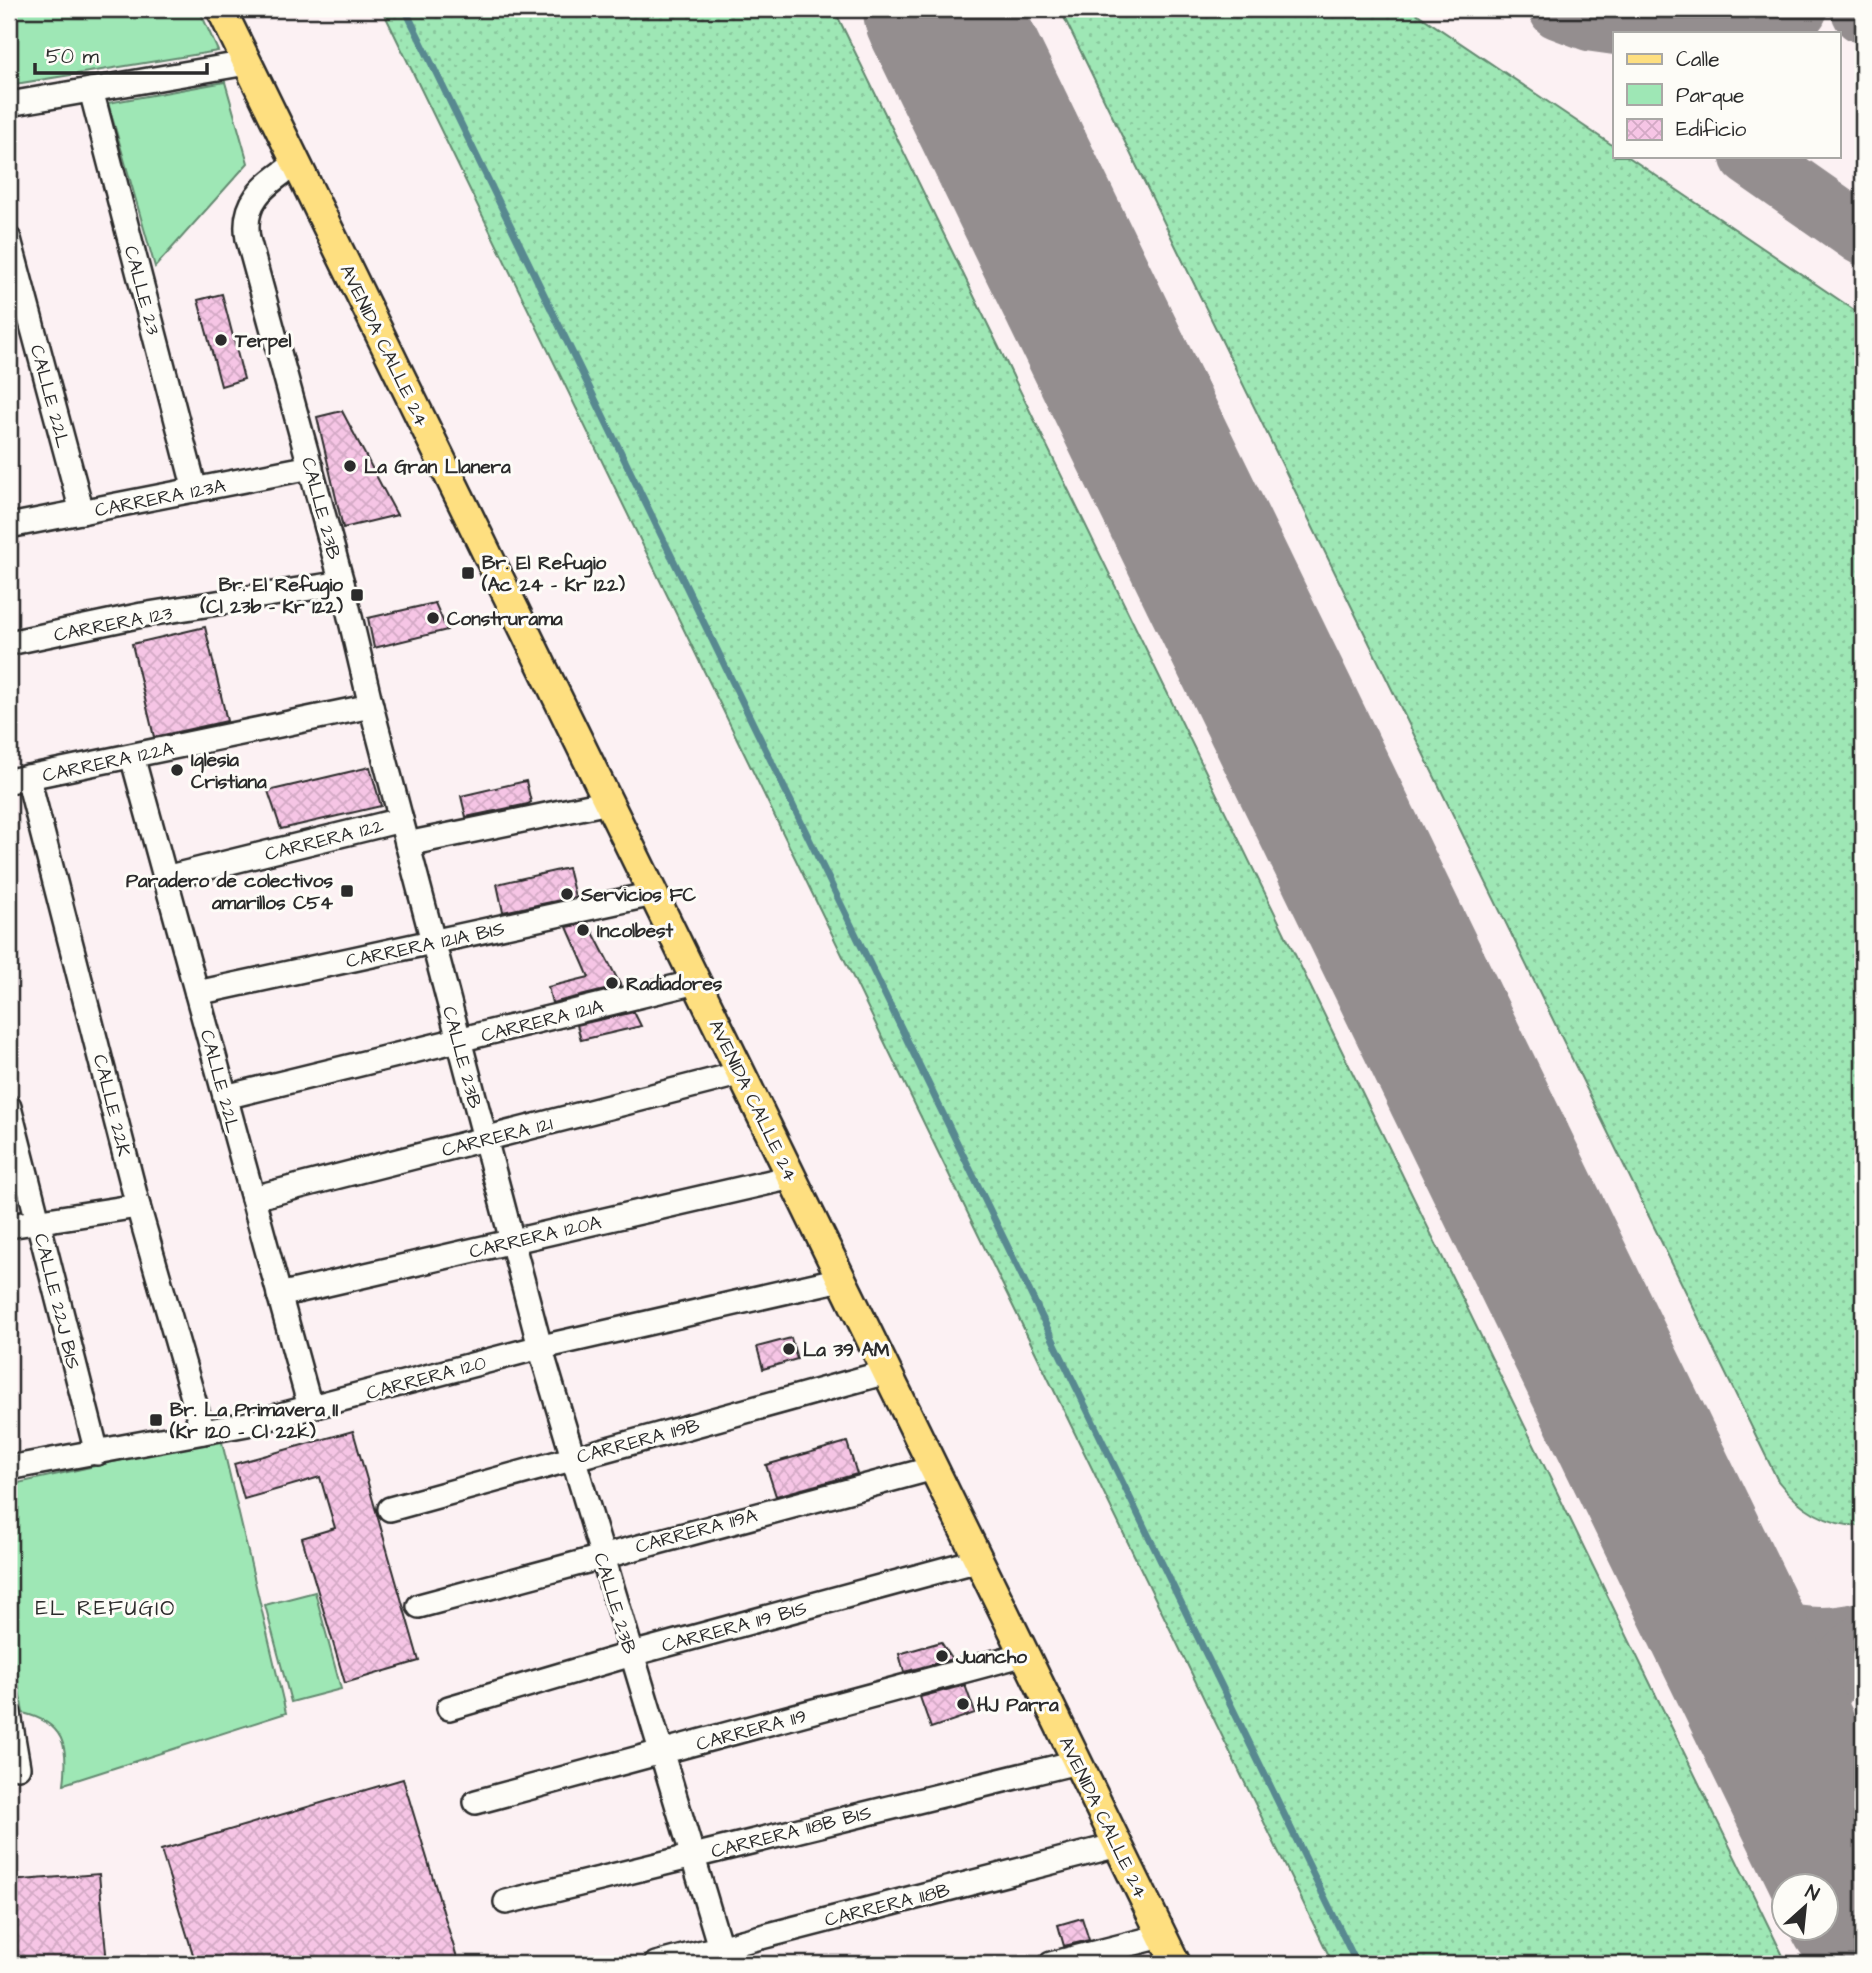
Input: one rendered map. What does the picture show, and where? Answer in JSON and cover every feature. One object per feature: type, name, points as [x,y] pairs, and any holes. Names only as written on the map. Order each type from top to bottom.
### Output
[{"type":"main road","name":"AVENIDA CALLE 24","points":[[221,9],[1176,1964]]},
{"type":"street","points":[[9,104],[247,63]]},
{"type":"street","name":"CALLE 23","points":[[91,90],[195,490]]},
{"type":"street","name":"CALLE 23B","points":[[296,163],[275,178],[252,201],[247,212],[246,227],[342,583],[371,706],[540,1347],[723,1955]]},
{"type":"street","name":"CALLE 22L","points":[[9,239],[82,512]]},
{"type":"street","name":"CARRERA 123A","points":[[9,526],[311,467]]},
{"type":"street","name":"CARRERA 123","points":[[9,643],[142,615],[342,583]]},
{"type":"street","name":"CARRERA 122A","points":[[19,779],[371,706]]},
{"type":"street","name":"CALLE 22L","points":[[132,756],[310,1407]]},
{"type":"street","name":"CALLE 22K","points":[[19,779],[203,1432]]},
{"type":"street","name":"CARRERA 122","points":[[407,844],[608,802]]},
{"type":"street","name":"CARRERA 122","points":[[165,878],[401,820]]},
{"type":"street","name":"CARRERA 121A BIS","points":[[197,993],[653,894]]},
{"type":"street","name":"CARRERA 121A","points":[[225,1097],[696,982]]},
{"type":"street","name":"CARRERA 121","points":[[253,1198],[742,1073]]},
{"type":"street","name":"CALLE 22J BIS","points":[[9,1107],[97,1453]]},
{"type":"street","name":"CARRERA 120A","points":[[279,1294],[792,1177]]},
{"type":"street","points":[[9,1226],[138,1206]]},
{"type":"street","name":"CARRERA 120","points":[[9,1468],[203,1432],[540,1347],[841,1279]]},
{"type":"street","name":"CARRERA 119B","points":[[390,1508],[887,1372]]},
{"type":"street","name":"CARRERA 119A","points":[[419,1606],[934,1468]]},
{"type":"street","name":"CARRERA 119 BIS","points":[[449,1708],[632,1654],[979,1560]]},
{"type":"street","name":"CARRERA 119","points":[[477,1802],[1025,1654]]},
{"type":"street","points":[[9,1714],[18,1767]]},
{"type":"street","name":"CARRERA 118B BIS","points":[[506,1902],[1077,1762]]},
{"type":"street","name":"CARRERA 118B","points":[[656,1964],[723,1955],[1118,1845]]},
{"type":"street","points":[[1051,1964],[1162,1936]]},
{"type":"green space","points":[[9,9],[199,9],[218,51],[9,85]]},
{"type":"green space","points":[[382,9],[834,9],[1770,1929],[1770,1941],[1776,1941],[1787,1964],[1333,1964]]},
{"type":"green space","points":[[1060,9],[1410,9],[1613,146],[1613,158],[1630,158],[1863,316],[1863,1526],[1838,1523],[1815,1514],[1795,1500],[1778,1481]]},
{"type":"green space","points":[[225,82],[248,163],[155,267],[108,103]]},
{"type":"green space","points":[[221,1438],[286,1713],[64,1784],[65,1758],[61,1738],[47,1723],[23,1713],[9,1631],[9,1485]]},
{"type":"green space","points":[[315,1592],[341,1689],[291,1702],[265,1605]]},
{"type":"building","name":"Terpel","points":[[222,294],[244,379],[221,386],[198,300]]},
{"type":"building","name":"La Gran Llanera","points":[[342,411],[397,515],[343,528],[317,417]]},
{"type":"building","points":[[435,603],[447,630],[374,648],[368,618]]},
{"type":"building","points":[[205,627],[227,721],[154,737],[132,644]]},
{"type":"building","points":[[370,767],[381,806],[281,829],[268,791]]},
{"type":"building","points":[[526,781],[531,802],[528,804],[466,817],[461,796]]},
{"type":"building","points":[[568,868],[575,897],[503,912],[497,884]]},
{"type":"building","points":[[588,923],[621,986],[552,1003],[548,987],[589,977],[567,927]]},
{"type":"building","points":[[634,1012],[641,1026],[581,1040],[577,1025]]},
{"type":"building","points":[[791,1338],[797,1359],[763,1369],[757,1347]]},
{"type":"building","points":[[353,1431],[419,1661],[345,1683],[302,1538],[335,1528],[320,1477],[244,1499],[234,1464]]},
{"type":"building","points":[[847,1442],[857,1474],[776,1496],[766,1465]]},
{"type":"building","points":[[941,1642],[952,1659],[904,1672],[899,1654]]},
{"type":"building","points":[[965,1685],[975,1713],[931,1728],[920,1697]]},
{"type":"building","points":[[403,1779],[459,1964],[196,1964],[161,1850]]},
{"type":"building","points":[[99,1874],[107,1964],[9,1964],[9,1881]]},
{"type":"building","points":[[1082,1918],[1089,1940],[1064,1946],[1058,1925]]},
{"type":"waterway","points":[[405,9],[1357,1964]]},
{"type":"taxiway","points":[[1559,9],[1591,21],[1641,28],[1693,29],[1743,23],[1797,9]]},
{"type":"taxiway","points":[[1861,9],[1863,13]]},
{"type":"taxiway","points":[[1753,158],[1863,235]]},
{"type":"taxiway","points":[[1702,1576],[1725,1606],[1743,1619],[1776,1632],[1812,1637],[1863,1632]]},
{"type":"taxiway","points":[[1815,1809],[1803,1750],[1812,1714],[1828,1680],[1863,1644]]},
{"type":"runway","points":[[940,9],[1863,1908]]},
{"type":"place","name":"Terpel","points":[[221,340]]},
{"type":"place","name":"La Gran Llanera","points":[[350,466]]},
{"type":"place","name":"Br. El Refugio (Ac 24 - Kr 122)","points":[[468,573]]},
{"type":"place","name":"Br. El Refugio (Cl 23b - Kr 122)","points":[[357,595]]},
{"type":"place","name":"Construrama","points":[[433,618]]},
{"type":"place","name":"Iglesia Cristiana","points":[[177,770]]},
{"type":"place","name":"Paradero de colectivos amarillos C54","points":[[347,891]]},
{"type":"place","name":"Servicios FC","points":[[567,894]]},
{"type":"place","name":"Incolbest","points":[[583,930]]},
{"type":"place","name":"Radiadores","points":[[612,983]]},
{"type":"place","name":"La 39 AM","points":[[789,1349]]},
{"type":"place","name":"Br. La Primavera II (Kr 120 - Cl 22k)","points":[[156,1420]]},
{"type":"place","name":"Juancho","points":[[942,1656]]},
{"type":"place","name":"HJ Parra","points":[[963,1704]]},
{"type":"district","name":"EL REFUGIO","points":[[106,1608]]}]
